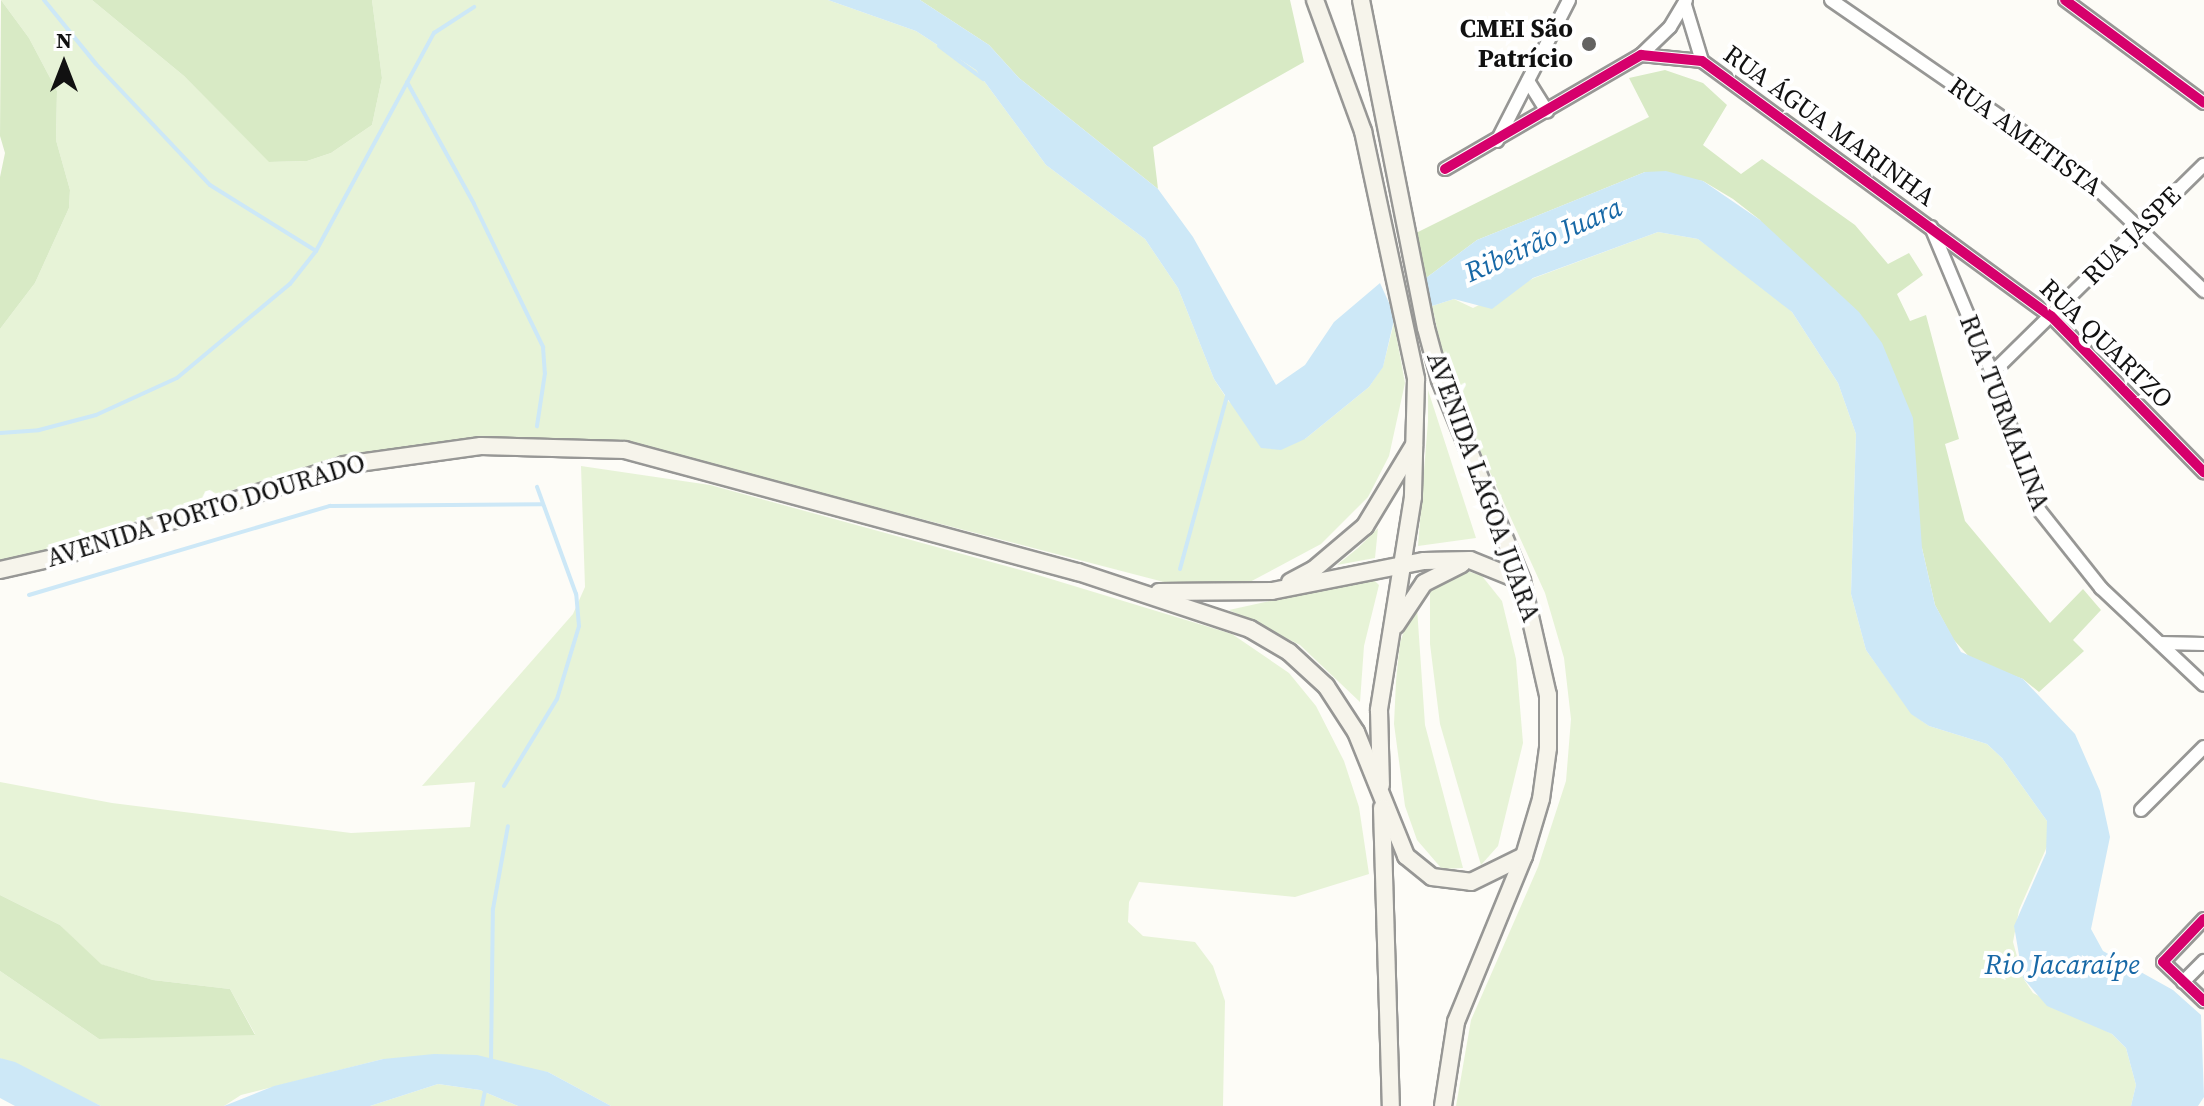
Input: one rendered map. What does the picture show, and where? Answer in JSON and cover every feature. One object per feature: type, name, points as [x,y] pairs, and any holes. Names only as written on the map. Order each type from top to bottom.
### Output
[{"type":"main road","name":"AVENIDA LAGOA JUARA","points":[[1315,0],[1363,131],[1409,334],[1416,440],[1403,566],[1379,710],[1391,1106]]},
{"type":"main road","name":"AVENIDA LAGOA JUARA","points":[[1361,0],[1426,328],[1440,380],[1522,581],[1541,649],[1548,721],[1541,799],[1524,856],[1456,1022],[1443,1106]]},
{"type":"main road","points":[[1272,591],[1313,570],[1365,526],[1416,440]]},
{"type":"main road","name":"AVENIDA PORTO DOURADO","points":[[0,570],[66,555],[344,465],[481,446],[625,450],[883,517],[1142,591]]},
{"type":"main road","points":[[1142,591],[1272,591],[1403,566],[1470,560],[1522,581]]},
{"type":"main road","points":[[1390,635],[1424,583],[1470,560]]},
{"type":"main road","points":[[1142,591],[1250,629],[1289,652],[1326,686],[1356,732],[1406,856],[1432,877],[1471,882],[1524,856]]},
{"type":"street","points":[[1497,141],[1569,0]]},
{"type":"street","name":"RUA AMETISTA","points":[[1831,0],[2080,172],[2141,226],[2204,291]]},
{"type":"street","points":[[2065,0],[2204,103]]},
{"type":"street","points":[[1445,169],[1641,55],[1685,3]]},
{"type":"street","points":[[1685,3],[1702,61]]},
{"type":"street","name":"RUA ÁGUA MARINHA","points":[[1641,55],[1702,61],[1931,227]]},
{"type":"street","points":[[1528,81],[1547,111]]},
{"type":"street","name":"RUA JASPE","points":[[1992,373],[2204,165]]},
{"type":"street","name":"RUA QUARTZO","points":[[1931,227],[2051,316],[2204,472]]},
{"type":"street","name":"RUA TURMALINA","points":[[1931,227],[1992,373],[2026,481],[2055,536],[2204,685]]},
{"type":"street","points":[[2160,643],[2204,644]]},
{"type":"street","points":[[2141,810],[2204,747]]},
{"type":"street","points":[[2204,919],[2163,962],[2204,1001]]},
{"type":"street","points":[[2183,982],[2204,961]]},
{"type":"green space","points":[[1,0],[92,0],[184,76],[270,162],[307,161],[331,153],[372,125],[382,78],[372,0],[828,0],[916,31],[976,70],[1046,165],[1145,239],[1178,288],[1214,379],[1229,402],[1305,439],[1369,387],[1383,366],[1394,323],[1405,383],[1389,456],[1368,497],[1321,544],[1246,584],[1183,587],[714,465],[602,446],[339,460],[238,488],[66,547],[0,560],[0,329],[35,283],[69,208],[70,190],[56,140],[57,91],[29,38]]},
{"type":"green space","points":[[1,0],[29,38],[57,91],[56,140],[70,190],[69,208],[35,283],[0,329],[0,177],[5,153],[0,136]]},
{"type":"green space","points":[[92,0],[372,0],[382,78],[372,125],[331,153],[307,161],[269,162],[184,76]]},
{"type":"green space","points":[[920,0],[1290,0],[1304,62],[1153,147],[1158,189],[1019,78],[989,45]]},
{"type":"green space","points":[[1665,70],[1703,83],[1727,105],[1703,145],[1741,174],[1762,159],[1855,225],[1888,264],[1909,253],[1923,275],[1897,294],[1910,321],[1926,315],[1959,439],[1945,444],[1965,521],[2050,623],[2083,589],[2101,610],[2073,640],[2084,651],[2039,692],[2023,679],[1973,661],[1953,639],[1935,605],[1922,548],[1760,220],[1733,199],[1703,181],[1645,172],[1477,240],[1422,281],[1416,233],[1649,117],[1629,78]]},
{"type":"green space","points":[[1658,232],[1698,239],[1771,292],[1792,312],[1838,383],[1856,434],[1851,594],[1866,650],[1912,714],[1929,726],[1987,744],[2002,758],[2047,821],[2049,842],[2019,910],[2013,942],[2023,978],[2033,993],[2112,1034],[2126,1048],[2136,1085],[2131,1106],[1456,1106],[1471,1020],[1538,867],[1566,781],[1571,719],[1564,658],[1545,593],[1449,382],[1432,306],[1454,299],[1473,308],[1534,278]]},
{"type":"green space","points":[[1428,390],[1476,538],[1418,546],[1428,421]]},
{"type":"green space","points":[[581,466],[710,485],[1028,572],[1232,634],[1289,673],[1316,706],[1344,761],[1359,807],[1369,874],[1295,897],[1139,882],[1129,902],[1128,922],[1143,936],[1195,942],[1213,966],[1225,1001],[1223,1106],[611,1106],[548,1072],[383,1059],[241,1095],[224,1106],[101,1106],[0,1058],[0,971],[99,1039],[255,1034],[230,989],[153,980],[100,964],[60,925],[0,895],[0,782],[112,803],[351,833],[470,827],[475,782],[422,786],[573,614],[585,587]]},
{"type":"green space","points":[[1378,528],[1375,558],[1337,565],[1358,548]]},
{"type":"green space","points":[[1458,568],[1482,576],[1502,601],[1516,659],[1523,743],[1498,846],[1481,865],[1440,724],[1430,644],[1430,578]]},
{"type":"green space","points":[[1372,578],[1379,585],[1364,646],[1360,702],[1300,645],[1229,610]]},
{"type":"green space","points":[[1416,593],[1425,725],[1463,868],[1442,869],[1417,840],[1405,806],[1394,724],[1396,681],[1400,643]]},
{"type":"green space","points":[[0,895],[60,925],[101,964],[153,980],[230,989],[255,1035],[99,1039],[0,971]]},
{"type":"green space","points":[[438,1084],[480,1090],[518,1106],[370,1106]]},
{"type":"water","points":[[828,0],[920,0],[989,45],[1019,78],[1158,189],[1193,237],[1276,385],[1305,365],[1334,322],[1380,283],[1395,316],[1383,367],[1369,387],[1305,439],[1281,450],[1261,448],[1214,379],[1178,288],[1145,239],[1046,165],[976,70],[916,31]]},
{"type":"water","name":"Rio Jacaraípe","points":[[1666,171],[1703,181],[1760,220],[1859,312],[1882,343],[1913,418],[1922,548],[1935,605],[1961,652],[2023,679],[2075,734],[2100,791],[2110,837],[2091,929],[2103,951],[2173,990],[2201,1015],[2204,1097],[2198,1106],[2131,1106],[2136,1085],[2126,1048],[2112,1034],[2047,1006],[2023,978],[2014,926],[2046,853],[2047,821],[2002,758],[1987,744],[1929,726],[1911,714],[1866,650],[1851,594],[1856,434],[1838,383],[1792,312],[1698,239],[1658,232],[1533,278],[1492,309],[1454,299],[1432,306],[1422,281],[1477,240],[1645,172]]},
{"type":"water","points":[[434,1054],[477,1055],[548,1072],[611,1106],[518,1106],[480,1090],[438,1084],[370,1106],[224,1106],[274,1086],[383,1059]]},
{"type":"water","points":[[0,1058],[15,1062],[101,1106],[15,1106],[0,1098]]},
{"type":"waterway","points":[[44,0],[96,64],[210,185],[316,251]]},
{"type":"waterway","points":[[0,433],[39,430],[96,415],[177,378],[290,284],[316,251],[434,33],[474,7]]},
{"type":"waterway","name":"Ribeirão Juara","points":[[939,46],[983,79]]},
{"type":"waterway","points":[[407,82],[474,204],[543,347],[545,373],[537,426]]},
{"type":"waterway","points":[[1180,569],[1227,396]]},
{"type":"waterway","points":[[504,786],[557,699],[579,626],[576,594],[537,487]]},
{"type":"waterway","points":[[29,595],[330,506],[542,504]]},
{"type":"waterway","points":[[491,1062],[493,909],[508,826]]},
{"type":"waterway","points":[[482,1106],[485,1090]]},
{"type":"cycle path","points":[[2065,0],[2204,103]]},
{"type":"cycle path","points":[[1445,169],[1641,55],[1702,61],[2051,316],[2204,472]]},
{"type":"cycle path","points":[[2204,919],[2163,962],[2204,1001]]},
{"type":"place","name":"CMEI São Patrício","points":[[1589,44]]}]
